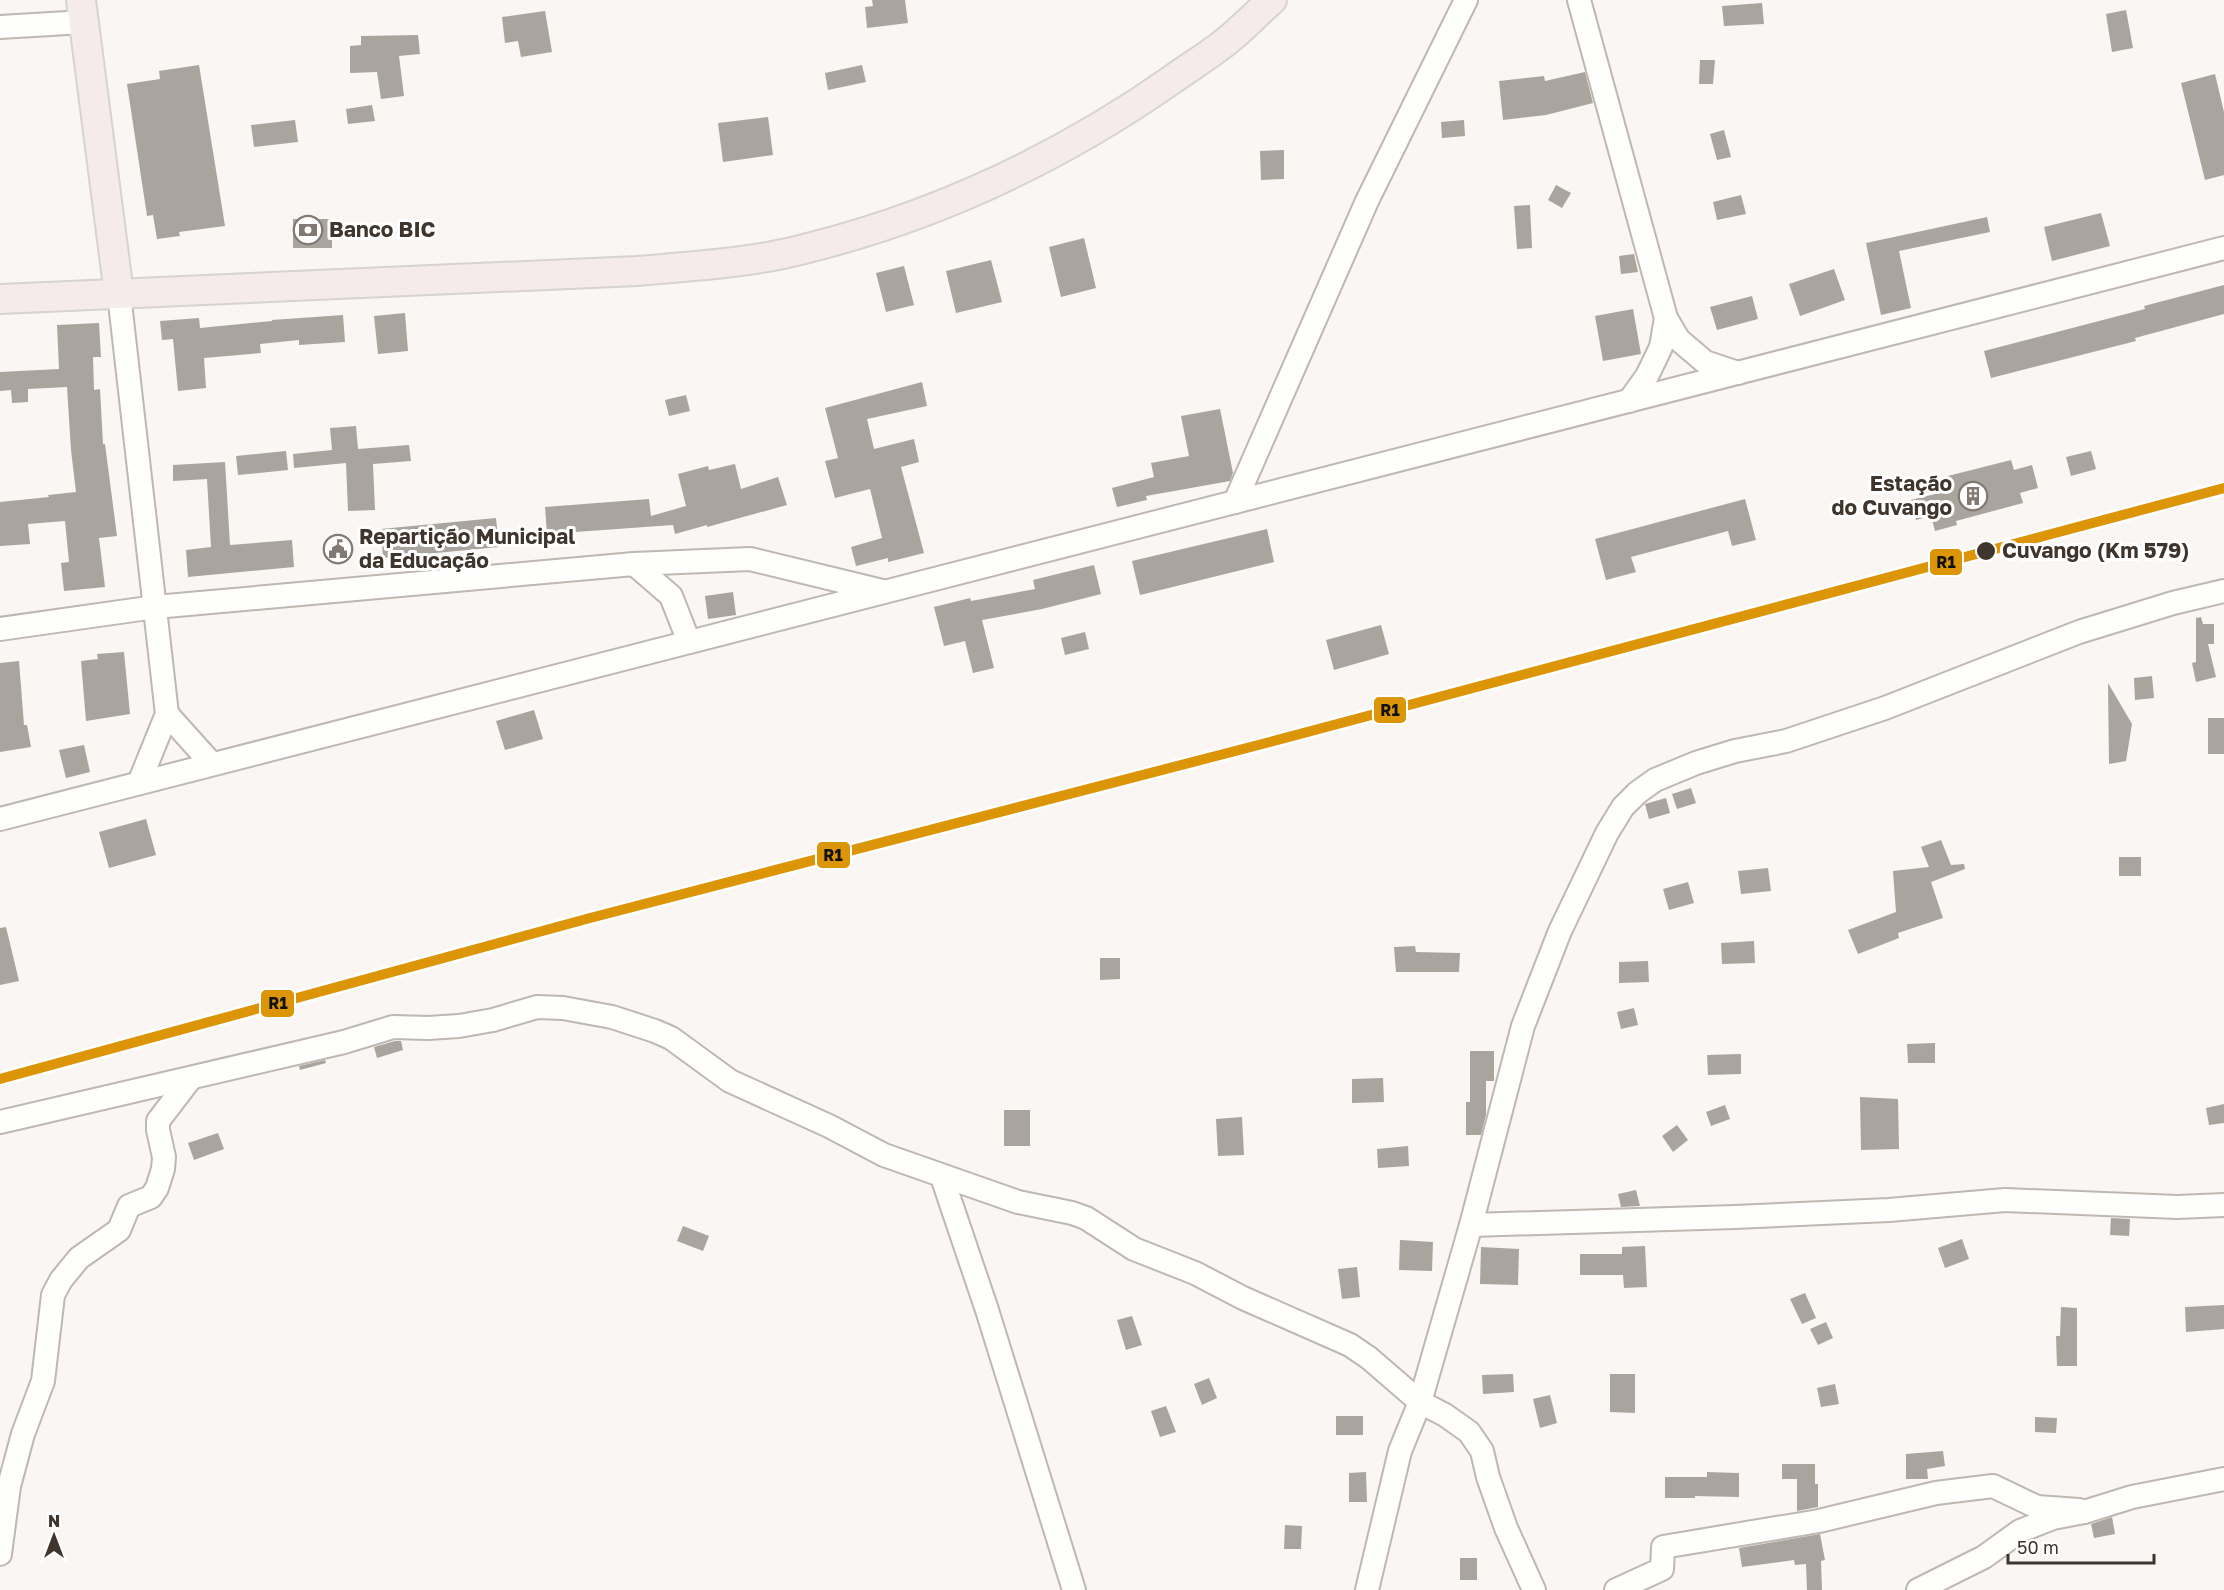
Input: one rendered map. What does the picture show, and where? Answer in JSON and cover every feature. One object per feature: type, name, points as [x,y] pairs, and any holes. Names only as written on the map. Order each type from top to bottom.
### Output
[{"type":"main road","points":[[0,299],[638,272],[722,264],[807,249],[886,226],[962,196],[1044,159],[1135,106],[1228,41],[1272,0]]},
{"type":"main road","points":[[82,11],[119,294]]},
{"type":"street","points":[[1235,502],[1367,201],[1466,0]]},
{"type":"street","points":[[1579,0],[1666,318],[1679,340],[1705,362],[1739,373]]},
{"type":"street","points":[[0,27],[82,11]]},
{"type":"street","points":[[0,819],[2224,248]]},
{"type":"street","points":[[119,294],[167,714],[139,783]]},
{"type":"street","points":[[1629,401],[1647,376],[1661,347],[1666,318]]},
{"type":"street","points":[[0,629],[155,607],[634,564],[750,559],[886,591]]},
{"type":"street","points":[[634,564],[671,596],[690,642]]},
{"type":"street","points":[[1367,1590],[1400,1451],[1420,1402],[1471,1225],[1527,1015],[1560,931],[1607,833],[1623,807],[1655,780],[1695,763],[1735,751],[1786,741],[1885,708],[2079,632],[2173,603],[2224,591]]},
{"type":"street","points":[[167,714],[212,764]]},
{"type":"street","points":[[0,1122],[344,1042],[393,1027],[459,1026],[493,1020],[537,1007],[563,1008],[612,1017],[671,1038],[730,1081],[829,1126],[884,1155],[1018,1202],[1086,1218],[1134,1249],[1195,1273],[1243,1298],[1350,1345],[1369,1358],[1420,1402],[1444,1415],[1469,1432],[1476,1440],[1482,1451],[1488,1477],[1506,1528],[1534,1590]]},
{"type":"street","points":[[0,1554],[9,1486],[23,1434],[43,1381],[52,1306],[57,1287],[79,1258],[119,1230],[129,1206],[150,1198],[154,1194],[160,1181],[164,1157],[158,1121],[191,1078]]},
{"type":"street","points":[[942,1177],[987,1310],[1074,1590]]},
{"type":"street","points":[[1471,1225],[1888,1210],[2005,1200],[2177,1207],[2224,1205]]},
{"type":"street","points":[[1918,1590],[1984,1557],[2020,1531],[2053,1518],[2084,1512],[2132,1497],[2224,1479]]},
{"type":"street","points":[[1616,1590],[1662,1569],[1663,1547],[1819,1521],[1936,1493],[1993,1486],[2037,1507],[2084,1512]]},
{"type":"building","points":[[872,0],[905,0],[908,23],[867,28],[865,7],[873,6]]},
{"type":"building","points":[[1762,3],[1764,24],[1724,26],[1722,6]]},
{"type":"building","points":[[2126,10],[2133,48],[2112,52],[2106,14]]},
{"type":"building","points":[[545,11],[552,52],[521,57],[518,41],[505,43],[502,17]]},
{"type":"building","points":[[418,35],[420,54],[399,56],[404,96],[381,99],[377,72],[350,73],[350,46],[361,45],[361,36]]},
{"type":"building","points":[[1700,60],[1715,60],[1713,84],[1699,84]]},
{"type":"building","points":[[199,65],[225,226],[179,232],[180,236],[157,239],[153,215],[147,216],[127,84],[160,79],[159,71]]},
{"type":"building","points":[[862,65],[866,82],[828,90],[825,73]]},
{"type":"building","points":[[1585,72],[1593,103],[1546,115],[1503,120],[1499,81],[1544,76],[1545,81]]},
{"type":"building","points":[[2215,74],[2224,112],[2224,175],[2205,180],[2181,83]]},
{"type":"building","points":[[372,105],[375,121],[348,124],[346,109]]},
{"type":"building","points":[[768,117],[773,155],[723,162],[718,123]]},
{"type":"building","points":[[295,120],[298,142],[254,147],[251,125]]},
{"type":"building","points":[[1464,120],[1465,136],[1442,138],[1441,122]]},
{"type":"building","points":[[1724,130],[1731,157],[1717,160],[1710,134]]},
{"type":"building","points":[[1284,150],[1284,179],[1261,180],[1260,151]]},
{"type":"building","points":[[1556,185],[1571,193],[1562,208],[1548,200]]},
{"type":"building","points":[[1741,195],[1746,214],[1717,220],[1713,202]]},
{"type":"building","points":[[1530,205],[1532,248],[1517,249],[1514,206]]},
{"type":"building","points":[[2101,213],[2110,246],[2052,261],[2044,227]]},
{"type":"building","points":[[1987,217],[1990,232],[1899,251],[1911,308],[1881,315],[1866,243]]},
{"type":"building","points":[[293,219],[332,219],[332,248],[293,248]]},
{"type":"building","points":[[1084,238],[1096,288],[1061,297],[1049,247]]},
{"type":"building","points":[[1634,254],[1638,272],[1621,274],[1619,256]]},
{"type":"building","points":[[991,260],[1002,302],[956,313],[946,271]]},
{"type":"building","points":[[904,266],[914,305],[886,312],[876,273]]},
{"type":"building","points":[[1834,269],[1845,300],[1800,316],[1789,284]]},
{"type":"building","points":[[2224,285],[2224,314],[2135,338],[2136,341],[1991,378],[1984,351],[2145,309],[2144,306]]},
{"type":"building","points":[[1752,296],[1758,319],[1717,330],[1710,307]]},
{"type":"building","points":[[1633,309],[1641,354],[1603,361],[1595,316]]},
{"type":"building","points":[[405,313],[408,351],[378,354],[374,316]]},
{"type":"building","points":[[343,315],[345,342],[299,345],[299,340],[260,344],[261,353],[204,358],[206,388],[178,391],[173,339],[162,340],[160,321],[199,318],[200,328]]},
{"type":"building","points":[[99,323],[101,357],[93,357],[94,390],[100,389],[103,444],[105,444],[117,536],[99,538],[105,587],[64,591],[61,563],[69,562],[65,521],[28,524],[30,544],[0,546],[0,502],[76,492],[67,387],[28,389],[28,402],[12,403],[11,390],[0,391],[0,372],[59,369],[57,325]]},
{"type":"building","points":[[922,382],[927,406],[867,419],[874,449],[914,439],[919,462],[901,467],[924,553],[888,562],[888,558],[856,566],[851,547],[882,538],[870,489],[835,498],[825,461],[838,458],[825,408]]},
{"type":"building","points":[[686,395],[690,411],[669,416],[665,400]]},
{"type":"building","points":[[1220,409],[1233,473],[1230,481],[1146,496],[1147,500],[1117,507],[1112,488],[1154,477],[1151,463],[1189,456],[1181,416]]},
{"type":"building","points":[[356,426],[358,449],[409,445],[411,461],[373,464],[375,510],[348,511],[346,463],[294,468],[293,454],[332,450],[330,428]]},
{"type":"building","points":[[286,451],[288,470],[238,475],[236,456]]},
{"type":"building","points":[[2091,451],[2096,469],[2071,476],[2066,457]]},
{"type":"building","name":"Estação do Cuvango","points":[[2011,460],[2014,470],[2032,465],[2038,488],[2020,493],[2023,503],[1956,521],[1957,525],[1935,531],[1931,516],[1916,520],[1911,500],[1943,492],[1940,478]]},
{"type":"building","points":[[225,462],[230,545],[292,540],[294,567],[188,577],[186,550],[211,547],[207,479],[173,481],[173,465]]},
{"type":"building","points":[[735,464],[741,489],[778,477],[787,505],[675,534],[673,525],[547,534],[545,507],[649,499],[651,516],[686,506],[678,474],[708,466],[709,470]]},
{"type":"building","points":[[1745,499],[1756,540],[1732,546],[1728,531],[1631,557],[1636,572],[1606,580],[1595,539]]},
{"type":"building","points":[[496,518],[499,547],[383,558],[381,529]]},
{"type":"building","points":[[1267,529],[1274,562],[1140,595],[1132,561]]},
{"type":"building","points":[[1094,565],[1101,594],[1042,609],[982,620],[994,668],[973,673],[965,641],[944,646],[934,607],[970,598],[971,601],[1035,589],[1033,580]]},
{"type":"building","points":[[733,592],[736,615],[708,619],[705,596]]},
{"type":"building","points":[[2201,617],[2203,624],[2214,624],[2214,644],[2208,644],[2216,677],[2196,682],[2192,663],[2196,662],[2196,618]]},
{"type":"building","points":[[1381,625],[1389,654],[1334,670],[1326,640]]},
{"type":"building","points":[[1085,632],[1089,649],[1065,655],[1061,638]]},
{"type":"building","points":[[124,652],[130,714],[86,721],[81,661],[98,659],[97,654]]},
{"type":"building","points":[[19,661],[24,725],[27,725],[31,747],[0,752],[0,663]]},
{"type":"building","points":[[2152,676],[2154,698],[2135,700],[2134,678]]},
{"type":"building","points":[[2108,683],[2132,724],[2126,761],[2109,764]]},
{"type":"building","points":[[534,710],[543,739],[505,750],[496,721]]},
{"type":"building","points":[[2208,718],[2224,718],[2224,754],[2208,754]]},
{"type":"building","points":[[84,745],[90,772],[66,778],[59,750]]},
{"type":"building","points":[[1691,788],[1696,803],[1677,809],[1672,794]]},
{"type":"building","points":[[1666,798],[1670,813],[1649,819],[1645,804]]},
{"type":"building","points":[[146,819],[156,855],[109,868],[99,832]]},
{"type":"building","points":[[1941,840],[1951,865],[1964,864],[1965,869],[1931,882],[1943,918],[1898,933],[1899,938],[1858,954],[1848,930],[1896,912],[1893,871],[1929,867],[1921,847]]},
{"type":"building","points":[[2119,857],[2141,857],[2141,876],[2119,876]]},
{"type":"building","points":[[1768,868],[1771,891],[1741,894],[1738,871]]},
{"type":"building","points":[[1688,882],[1694,903],[1669,910],[1663,889]]},
{"type":"building","points":[[6,927],[19,981],[0,985],[0,928]]},
{"type":"building","points":[[1754,941],[1755,963],[1722,964],[1721,943]]},
{"type":"building","points":[[1415,946],[1416,952],[1460,953],[1459,972],[1396,972],[1394,947]]},
{"type":"building","points":[[1100,958],[1120,958],[1120,979],[1100,980]]},
{"type":"building","points":[[1648,961],[1649,982],[1619,983],[1619,962]]},
{"type":"building","points":[[1634,1008],[1638,1025],[1621,1029],[1617,1012]]},
{"type":"building","points":[[401,1041],[403,1050],[377,1058],[374,1047]]},
{"type":"building","points":[[1935,1043],[1935,1063],[1908,1063],[1907,1044]]},
{"type":"building","points":[[1470,1051],[1494,1051],[1494,1081],[1486,1081],[1486,1115],[1481,1135],[1466,1135],[1466,1102],[1470,1102]]},
{"type":"building","points":[[1741,1054],[1741,1074],[1708,1075],[1707,1055]]},
{"type":"building","points":[[325,1060],[326,1063],[300,1070],[299,1066]]},
{"type":"building","points":[[1383,1078],[1384,1102],[1352,1103],[1352,1079]]},
{"type":"building","points":[[1860,1097],[1898,1099],[1899,1149],[1861,1150]]},
{"type":"building","points":[[2224,1104],[2224,1123],[2209,1125],[2206,1108]]},
{"type":"building","points":[[1725,1105],[1730,1119],[1711,1126],[1706,1112]]},
{"type":"building","points":[[1004,1110],[1030,1110],[1030,1146],[1004,1146]]},
{"type":"building","points":[[1242,1117],[1244,1155],[1218,1156],[1216,1119]]},
{"type":"building","points":[[1677,1125],[1688,1140],[1673,1152],[1662,1136]]},
{"type":"building","points":[[218,1133],[224,1149],[194,1160],[188,1143]]},
{"type":"building","points":[[1408,1146],[1409,1166],[1378,1168],[1377,1149]]},
{"type":"building","points":[[1636,1190],[1640,1206],[1621,1207],[1618,1194]]},
{"type":"building","points":[[2111,1218],[2130,1219],[2129,1236],[2110,1235]]},
{"type":"building","points":[[683,1226],[709,1236],[703,1251],[677,1241]]},
{"type":"building","points":[[1962,1239],[1969,1259],[1945,1268],[1938,1248]]},
{"type":"building","points":[[1400,1240],[1433,1242],[1432,1271],[1399,1270]]},
{"type":"building","points":[[1645,1246],[1647,1287],[1624,1288],[1623,1275],[1580,1275],[1580,1254],[1622,1254],[1622,1247]]},
{"type":"building","points":[[1481,1247],[1519,1249],[1518,1285],[1480,1284]]},
{"type":"building","points":[[1357,1267],[1360,1297],[1342,1299],[1338,1269]]},
{"type":"building","points":[[1805,1293],[1816,1318],[1802,1324],[1790,1299]]},
{"type":"building","points":[[2224,1305],[2224,1329],[2186,1332],[2185,1307]]},
{"type":"building","points":[[2061,1307],[2077,1308],[2077,1366],[2057,1366],[2056,1336],[2060,1336]]},
{"type":"building","points":[[1132,1316],[1142,1345],[1126,1350],[1117,1320]]},
{"type":"building","points":[[1826,1322],[1833,1338],[1818,1345],[1810,1329]]},
{"type":"building","points":[[1513,1374],[1514,1392],[1483,1394],[1482,1375]]},
{"type":"building","points":[[1610,1374],[1635,1374],[1635,1413],[1610,1412]]},
{"type":"building","points":[[1209,1378],[1217,1398],[1202,1405],[1194,1384]]},
{"type":"building","points":[[1835,1384],[1839,1404],[1821,1407],[1817,1388]]},
{"type":"building","points":[[1550,1395],[1557,1423],[1540,1428],[1533,1399]]},
{"type":"building","points":[[1166,1406],[1176,1432],[1160,1437],[1151,1411]]},
{"type":"building","points":[[1336,1416],[1363,1416],[1363,1435],[1336,1435]]},
{"type":"building","points":[[2035,1417],[2057,1418],[2056,1433],[2035,1432]]},
{"type":"building","points":[[1943,1451],[1945,1466],[1927,1469],[1928,1479],[1906,1479],[1906,1454]]},
{"type":"building","points":[[1782,1464],[1815,1464],[1818,1507],[1797,1511],[1797,1479],[1782,1479]]},
{"type":"building","points":[[1366,1472],[1367,1502],[1349,1502],[1349,1473]]},
{"type":"building","points":[[1707,1472],[1739,1473],[1739,1497],[1665,1498],[1665,1477],[1707,1477]]},
{"type":"building","points":[[2112,1517],[2115,1534],[2094,1538],[2091,1524]]},
{"type":"building","points":[[1285,1525],[1302,1526],[1301,1549],[1284,1549]]},
{"type":"building","points":[[1820,1534],[1825,1560],[1821,1561],[1822,1590],[1807,1590],[1806,1564],[1795,1565],[1794,1560],[1742,1567],[1739,1548]]},
{"type":"building","points":[[1460,1558],[1477,1558],[1477,1580],[1460,1580]]},
{"type":"transit line","name":"R1","points":[[0,1079],[590,918],[1270,742],[2224,488]]},
{"type":"place","name":"Banco BIC","points":[[308,230]]},
{"type":"place","name":"Estação do Cuvango","points":[[1973,496]]},
{"type":"place","name":"Repartição Municipal da Educação","points":[[338,549]]},
{"type":"place","name":"Cuvango (Km 579)","points":[[1986,551]]}]
